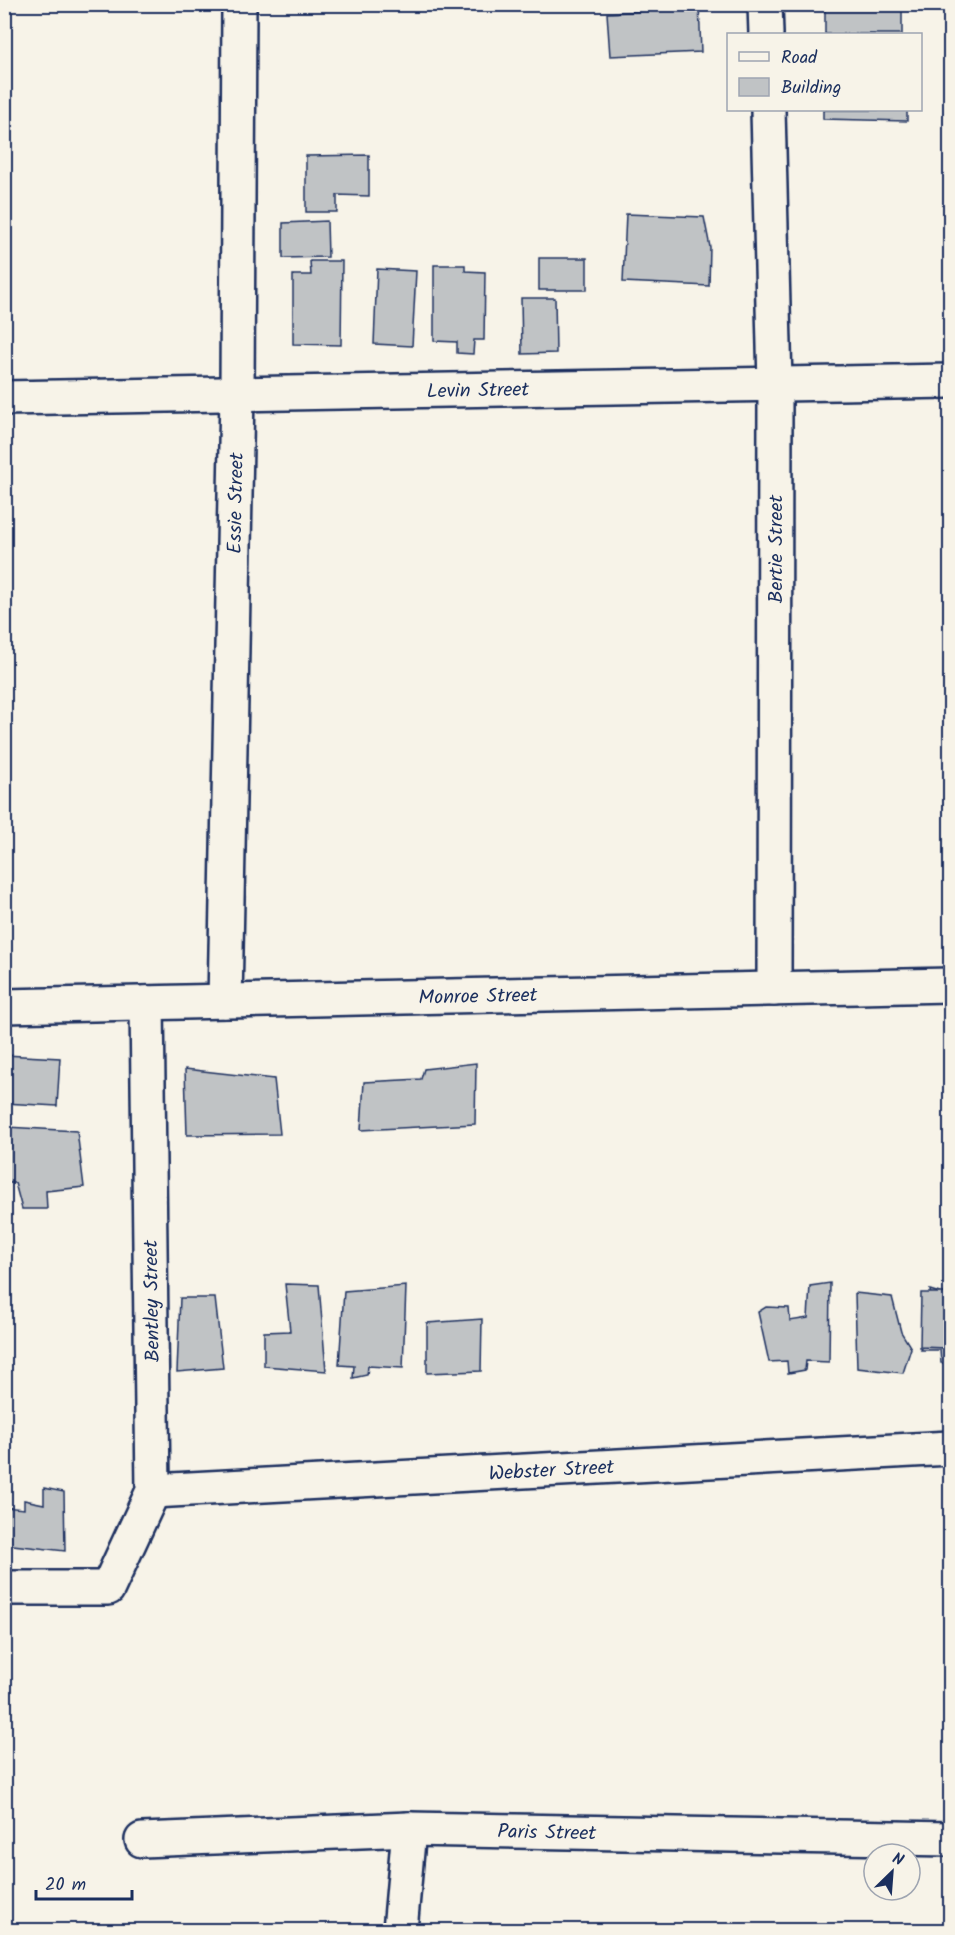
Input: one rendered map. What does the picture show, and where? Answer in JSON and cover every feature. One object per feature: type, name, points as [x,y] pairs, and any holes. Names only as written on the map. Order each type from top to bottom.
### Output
[{"type":"street","name":"Essie Street","points":[[225,1001],[237,394],[238,4]]},
{"type":"street","points":[[765,4],[766,33]]},
{"type":"street","name":"Bertie Street","points":[[768,111],[775,384],[774,989]]},
{"type":"street","name":"Levin Street","points":[[4,398],[951,381]]},
{"type":"street","name":"Monroe Street","points":[[4,1006],[951,986]]},
{"type":"street","name":"Bentley Street","points":[[4,1588],[108,1588],[153,1491],[147,1003]]},
{"type":"street","name":"Webster Street","points":[[153,1491],[951,1448]]},
{"type":"street","points":[[400,1930],[409,1829]]},
{"type":"street","name":"Paris Street","points":[[142,1840],[409,1829],[951,1839]]},
{"type":"building","points":[[671,4],[699,4],[701,52],[610,56],[607,13],[671,10]]},
{"type":"building","points":[[825,4],[902,4],[902,33],[825,33]]},
{"type":"building","points":[[823,111],[907,111],[907,121],[823,119]]},
{"type":"building","points":[[369,155],[369,196],[337,195],[337,212],[306,212],[306,156]]},
{"type":"building","points":[[626,214],[704,217],[710,247],[709,286],[623,282]]},
{"type":"building","points":[[327,221],[328,257],[283,258],[283,223]]},
{"type":"building","points":[[539,258],[587,258],[587,290],[539,290]]},
{"type":"building","points":[[310,261],[342,261],[341,345],[293,344],[293,275],[311,275]]},
{"type":"building","points":[[434,265],[465,265],[465,271],[485,272],[484,340],[474,340],[473,354],[457,353],[457,342],[434,341]]},
{"type":"building","points":[[377,269],[416,271],[412,346],[374,344]]},
{"type":"building","points":[[521,298],[555,298],[556,353],[522,354]]},
{"type":"building","points":[[4,1055],[60,1058],[57,1106],[4,1103]]},
{"type":"building","points":[[476,1063],[475,1124],[361,1130],[364,1082],[421,1079],[424,1069]]},
{"type":"building","points":[[185,1069],[274,1079],[280,1134],[187,1135]]},
{"type":"building","points":[[6,1127],[77,1131],[84,1187],[46,1191],[47,1209],[22,1209],[15,1183],[4,1183]]},
{"type":"building","points":[[830,1283],[829,1362],[806,1361],[805,1370],[788,1373],[787,1361],[769,1362],[758,1312],[766,1307],[789,1308],[790,1321],[808,1318],[810,1286]]},
{"type":"building","points":[[285,1284],[319,1285],[326,1371],[264,1366],[264,1332],[290,1331]]},
{"type":"building","points":[[406,1286],[403,1368],[368,1366],[367,1375],[353,1378],[354,1366],[339,1365],[344,1291]]},
{"type":"building","points":[[930,1290],[950,1296],[950,1363],[941,1363],[940,1350],[921,1350],[933,1327],[923,1309],[933,1308]]},
{"type":"building","points":[[855,1293],[892,1297],[901,1332],[911,1348],[903,1373],[857,1368]]},
{"type":"building","points":[[921,1293],[950,1293],[950,1362],[946,1362],[945,1348],[920,1347]]},
{"type":"building","points":[[180,1298],[215,1298],[223,1368],[177,1372]]},
{"type":"building","points":[[482,1319],[481,1371],[427,1373],[427,1323]]},
{"type":"building","points":[[44,1488],[64,1492],[65,1551],[4,1544],[4,1507],[24,1509],[24,1500],[44,1504]]}]
